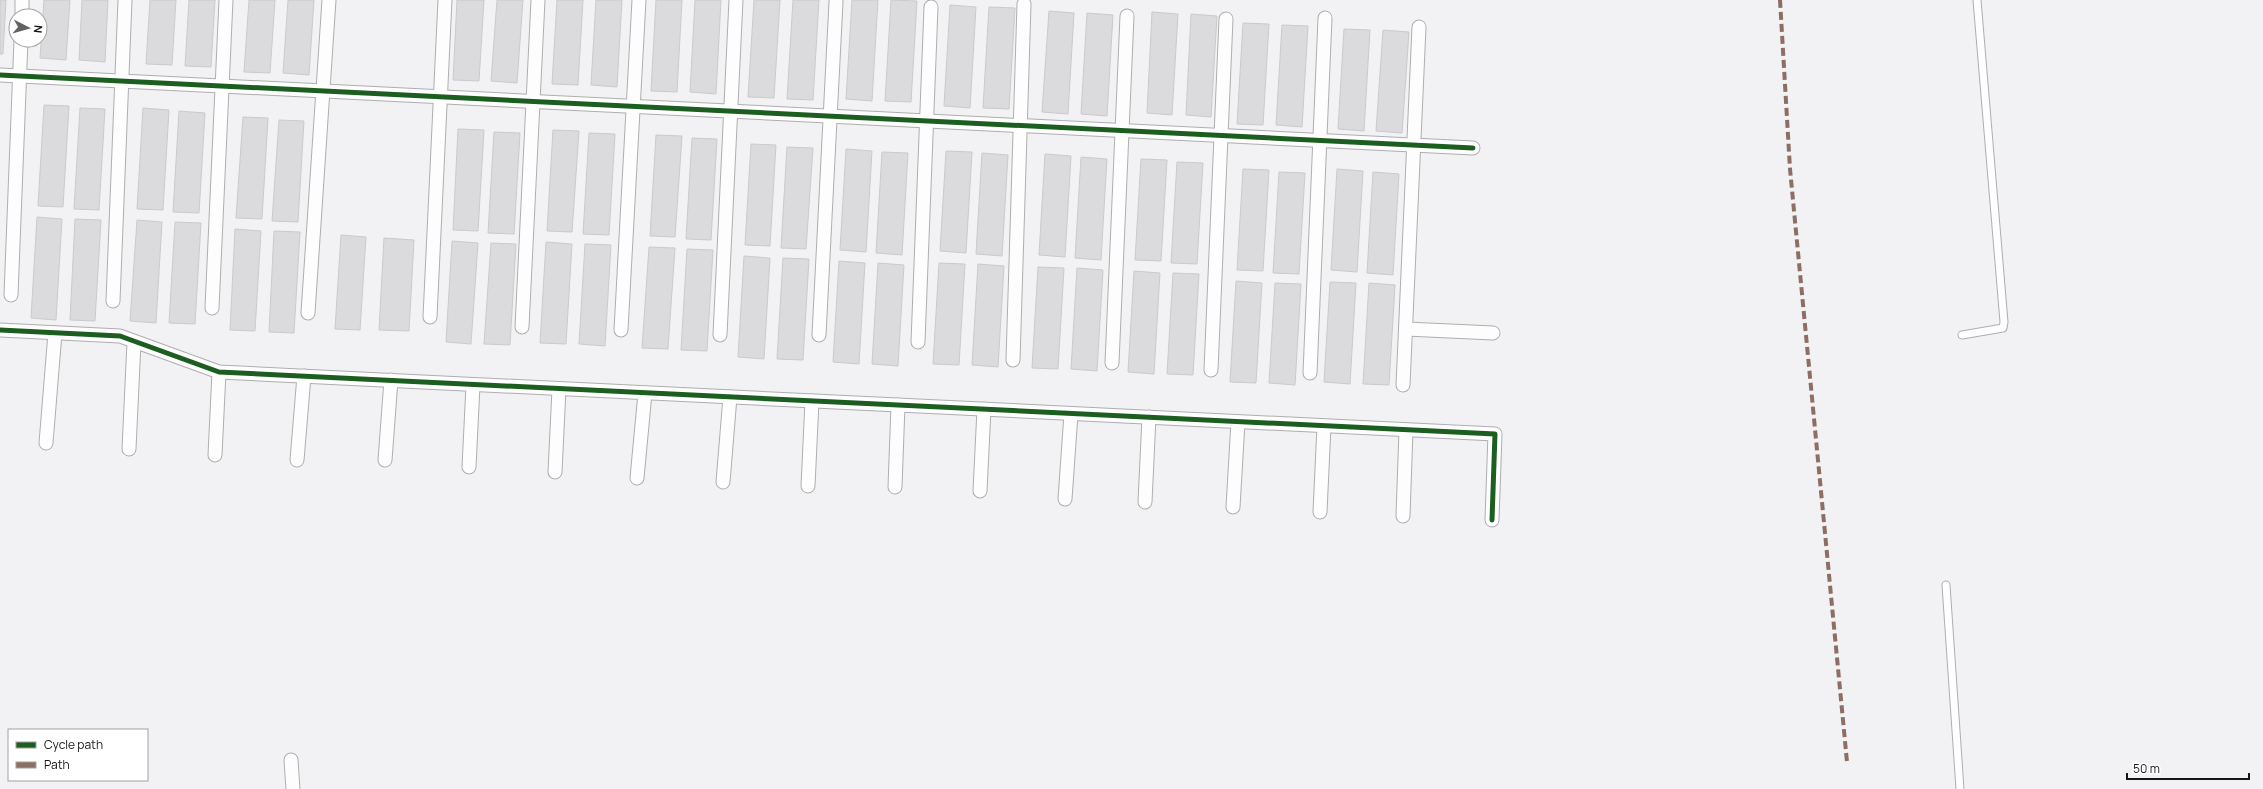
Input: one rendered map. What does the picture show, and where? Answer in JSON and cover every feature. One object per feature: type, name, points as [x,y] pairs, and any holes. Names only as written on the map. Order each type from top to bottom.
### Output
[{"type":"street","points":[[112,301],[125,0]]},
{"type":"street","points":[[212,308],[226,0]]},
{"type":"street","points":[[308,313],[329,0]]},
{"type":"street","points":[[430,317],[445,0]]},
{"type":"street","points":[[522,327],[538,0]]},
{"type":"street","points":[[621,330],[635,106],[639,0]]},
{"type":"street","points":[[720,335],[736,0]]},
{"type":"street","points":[[819,335],[836,2]]},
{"type":"street","points":[[1013,360],[1024,4]]},
{"type":"street","points":[[918,342],[931,7]]},
{"type":"street","points":[[1112,363],[1127,16]]},
{"type":"street","points":[[1310,373],[1325,18]]},
{"type":"street","points":[[1211,370],[1226,19]]},
{"type":"street","points":[[1403,385],[1419,27]]},
{"type":"street","points":[[11,295],[21,48]]},
{"type":"street","points":[[0,75],[1473,148]]},
{"type":"street","points":[[1406,329],[1493,333]]},
{"type":"street","points":[[0,330],[120,336],[219,372],[1495,434],[1492,520]]},
{"type":"street","points":[[46,443],[55,333]]},
{"type":"street","points":[[129,449],[134,342]]},
{"type":"street","points":[[216,455],[219,372]]},
{"type":"street","points":[[297,460],[304,376]]},
{"type":"street","points":[[385,460],[391,380]]},
{"type":"street","points":[[469,467],[473,385]]},
{"type":"street","points":[[555,472],[559,389]]},
{"type":"street","points":[[637,478],[645,393]]},
{"type":"street","points":[[723,482],[730,397]]},
{"type":"street","points":[[808,486],[812,401]]},
{"type":"street","points":[[895,488],[898,405]]},
{"type":"street","points":[[980,491],[984,409]]},
{"type":"street","points":[[1065,499],[1071,414]]},
{"type":"street","points":[[1145,502],[1149,417]]},
{"type":"street","points":[[1233,507],[1238,422]]},
{"type":"street","points":[[1320,512],[1324,426]]},
{"type":"street","points":[[1403,516],[1406,430]]},
{"type":"street","points":[[291,760],[293,789]]},
{"type":"lane","points":[[1962,335],[2003,328],[2004,322],[1977,0]]},
{"type":"lane","points":[[1946,585],[1960,789]]},
{"type":"building","points":[[0,0],[6,0],[3,54],[0,54]]},
{"type":"building","points":[[44,0],[70,0],[66,60],[40,58],[41,48],[48,48],[48,8],[43,8]]},
{"type":"building","points":[[82,0],[108,0],[105,62],[79,60]]},
{"type":"building","points":[[150,0],[176,0],[172,65],[146,64]]},
{"type":"building","points":[[189,0],[215,0],[211,67],[185,66]]},
{"type":"building","points":[[249,0],[275,0],[270,73],[244,72]]},
{"type":"building","points":[[288,0],[314,0],[309,75],[283,73]]},
{"type":"building","points":[[457,0],[484,0],[479,81],[453,80]]},
{"type":"building","points":[[497,0],[523,0],[517,83],[491,81]]},
{"type":"building","points":[[557,0],[583,0],[578,85],[552,84]]},
{"type":"building","points":[[596,0],[622,0],[617,87],[591,85]]},
{"type":"building","points":[[656,0],[682,0],[677,92],[651,91]]},
{"type":"building","points":[[695,0],[721,0],[716,94],[690,92]]},
{"type":"building","points":[[754,0],[780,0],[774,98],[748,97]]},
{"type":"building","points":[[793,0],[819,0],[813,100],[787,99]]},
{"type":"building","points":[[852,0],[878,0],[872,101],[846,99]]},
{"type":"building","points":[[891,0],[917,1],[911,102],[885,101]]},
{"type":"building","points":[[950,5],[976,7],[970,108],[944,106]]},
{"type":"building","points":[[989,7],[1015,8],[1009,109],[983,108]]},
{"type":"building","points":[[1049,11],[1074,13],[1068,114],[1042,112]]},
{"type":"building","points":[[1152,12],[1178,14],[1172,115],[1147,113]]},
{"type":"building","points":[[1087,13],[1113,15],[1107,116],[1081,114]]},
{"type":"building","points":[[1191,14],[1217,16],[1211,117],[1186,115]]},
{"type":"building","points":[[1243,23],[1269,24],[1263,125],[1237,124]]},
{"type":"building","points":[[1282,25],[1308,26],[1302,127],[1276,125]]},
{"type":"building","points":[[1344,29],[1370,30],[1364,131],[1338,129]]},
{"type":"building","points":[[1383,30],[1409,32],[1402,133],[1376,131]]},
{"type":"building","points":[[44,105],[69,106],[63,207],[38,206]]},
{"type":"building","points":[[80,108],[105,109],[99,210],[74,209]]},
{"type":"building","points":[[143,108],[169,110],[163,210],[137,209]]},
{"type":"building","points":[[179,111],[205,113],[199,213],[173,212]]},
{"type":"building","points":[[243,117],[268,118],[262,219],[236,218]]},
{"type":"building","points":[[279,120],[304,121],[298,222],[272,221]]},
{"type":"building","points":[[458,129],[484,130],[478,231],[453,230]]},
{"type":"building","points":[[553,130],[579,131],[572,232],[547,231]]},
{"type":"building","points":[[494,132],[520,133],[514,234],[488,233]]},
{"type":"building","points":[[589,133],[615,134],[609,235],[583,234]]},
{"type":"building","points":[[656,135],[682,136],[675,237],[650,236]]},
{"type":"building","points":[[692,138],[717,139],[711,240],[686,239]]},
{"type":"building","points":[[751,144],[776,145],[770,246],[745,245]]},
{"type":"building","points":[[787,147],[813,148],[806,249],[781,248]]},
{"type":"building","points":[[846,149],[872,151],[866,252],[840,250]]},
{"type":"building","points":[[946,151],[972,152],[966,253],[940,251]]},
{"type":"building","points":[[882,152],[908,153],[902,255],[876,253]]},
{"type":"building","points":[[982,153],[1008,155],[1002,256],[976,254]]},
{"type":"building","points":[[1045,154],[1071,156],[1065,257],[1039,255]]},
{"type":"building","points":[[1081,157],[1107,159],[1101,260],[1075,258]]},
{"type":"building","points":[[1141,159],[1167,160],[1161,261],[1135,260]]},
{"type":"building","points":[[1177,162],[1203,163],[1197,264],[1171,263]]},
{"type":"building","points":[[1243,169],[1269,170],[1263,271],[1237,270]]},
{"type":"building","points":[[1337,169],[1363,171],[1357,272],[1331,270]]},
{"type":"building","points":[[1279,172],[1305,173],[1299,274],[1273,273]]},
{"type":"building","points":[[1373,172],[1399,174],[1393,275],[1367,273]]},
{"type":"building","points":[[37,217],[62,219],[56,320],[31,318]]},
{"type":"building","points":[[75,219],[101,220],[95,321],[70,320]]},
{"type":"building","points":[[137,220],[162,222],[156,323],[130,321]]},
{"type":"building","points":[[175,222],[201,223],[195,324],[169,323]]},
{"type":"building","points":[[235,229],[261,231],[255,331],[230,330]]},
{"type":"building","points":[[274,231],[300,232],[294,333],[269,332]]},
{"type":"building","points":[[341,235],[366,237],[360,330],[335,329]]},
{"type":"building","points":[[384,238],[414,240],[409,331],[379,330]]},
{"type":"building","points":[[452,241],[478,243],[471,344],[446,342]]},
{"type":"building","points":[[546,242],[572,244],[566,344],[540,343]]},
{"type":"building","points":[[491,243],[516,244],[510,345],[484,344]]},
{"type":"building","points":[[585,244],[611,245],[605,346],[579,344]]},
{"type":"building","points":[[649,247],[675,248],[668,349],[642,348]]},
{"type":"building","points":[[687,249],[713,250],[707,351],[681,350]]},
{"type":"building","points":[[744,256],[770,258],[764,359],[738,357]]},
{"type":"building","points":[[783,258],[809,259],[803,360],[777,359]]},
{"type":"building","points":[[839,261],[865,263],[859,364],[833,362]]},
{"type":"building","points":[[878,263],[904,265],[898,366],[872,364]]},
{"type":"building","points":[[939,263],[965,264],[959,365],[933,364]]},
{"type":"building","points":[[978,264],[1004,266],[998,367],[972,365]]},
{"type":"building","points":[[1038,267],[1064,268],[1058,369],[1032,368]]},
{"type":"building","points":[[1077,268],[1103,270],[1097,371],[1071,369]]},
{"type":"building","points":[[1134,271],[1160,273],[1154,374],[1128,372]]},
{"type":"building","points":[[1173,273],[1199,274],[1193,375],[1167,374]]},
{"type":"building","points":[[1236,281],[1262,283],[1256,383],[1230,382]]},
{"type":"building","points":[[1330,282],[1356,283],[1350,384],[1324,382]]},
{"type":"building","points":[[1275,283],[1301,284],[1295,385],[1269,383]]},
{"type":"building","points":[[1369,283],[1395,285],[1389,385],[1363,384]]},
{"type":"marked path","points":[[1780,0],[1790,169],[1847,762]]},
{"type":"cycle path","points":[[0,75],[1473,148]]},
{"type":"cycle path","points":[[0,330],[120,336],[219,372],[1495,434],[1492,520]]}]
